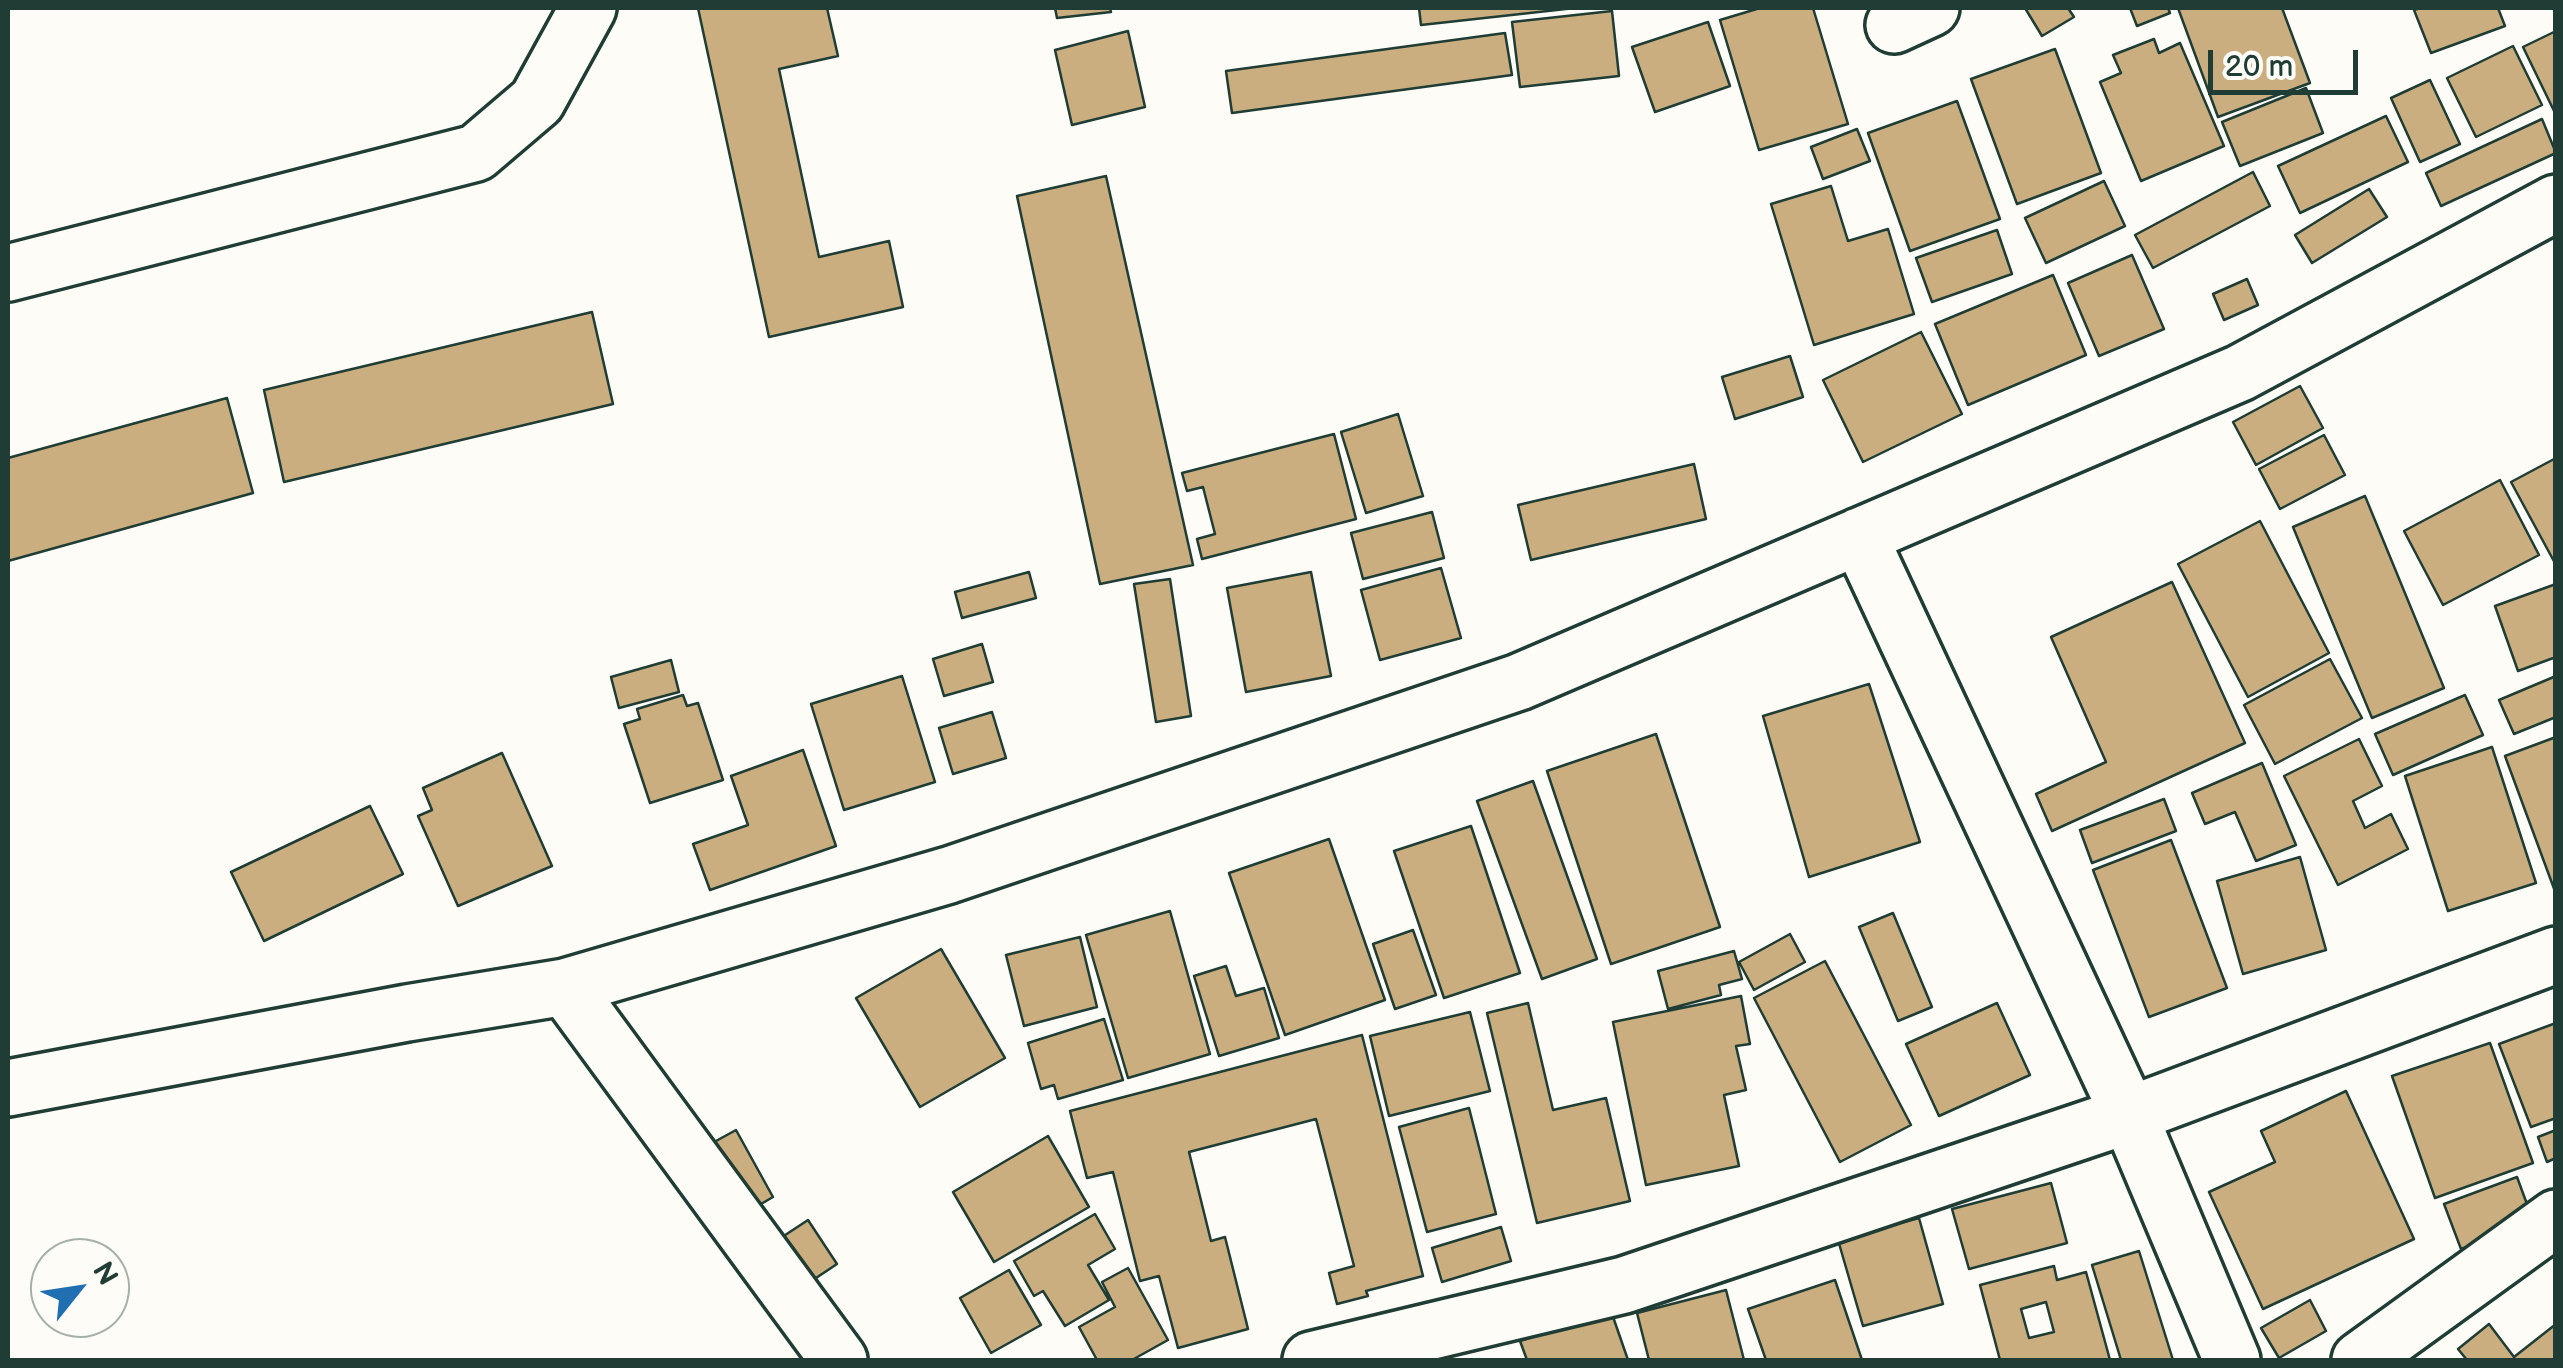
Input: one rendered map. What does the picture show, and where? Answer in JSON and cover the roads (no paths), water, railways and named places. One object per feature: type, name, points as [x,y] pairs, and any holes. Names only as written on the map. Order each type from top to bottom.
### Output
[{"type":"street","points":[[8,273],[476,153],[537,101],[588,8]]},
{"type":"street","points":[[8,1088],[565,987],[949,875],[1520,682],[2240,373],[2556,203]]},
{"type":"street","points":[[1859,536],[2129,1115],[2232,1360]]},
{"type":"street","points":[[1311,1360],[1624,1286],[2129,1115],[2556,954]]},
{"type":"street","points":[[565,987],[839,1360]]},
{"type":"street","points":[[2360,1360],[2556,1218]]}]
